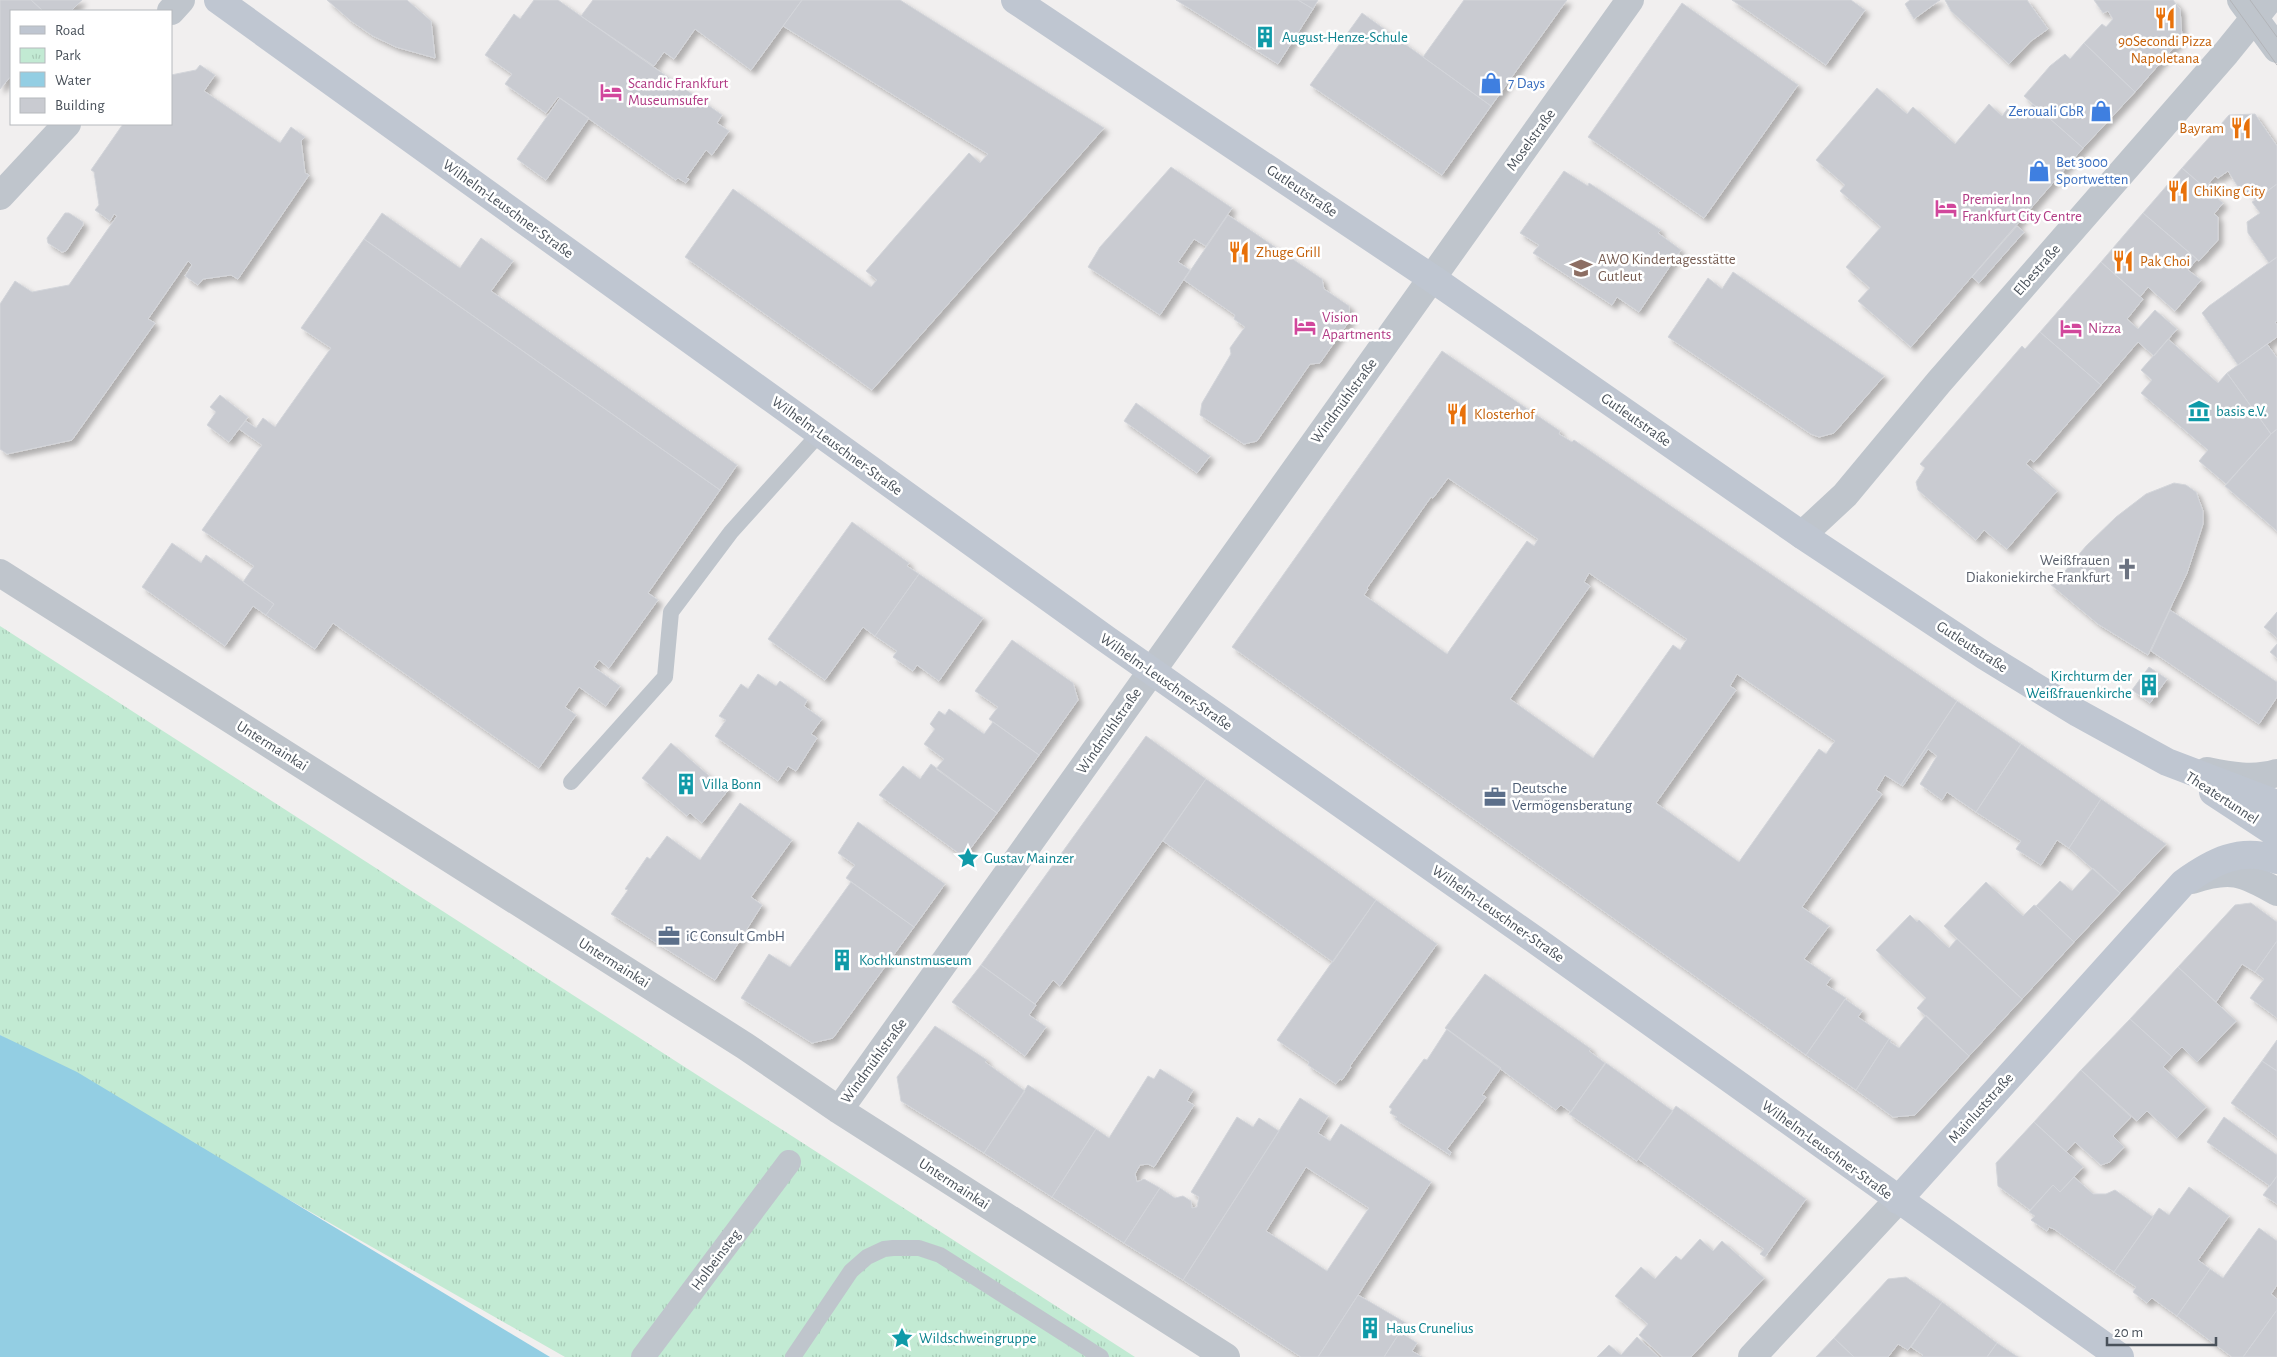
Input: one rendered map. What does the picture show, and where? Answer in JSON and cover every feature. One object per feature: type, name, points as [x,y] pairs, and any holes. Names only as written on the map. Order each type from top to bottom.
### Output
[{"type":"main road","name":"Wilhelm-Leuschner-Straße","points":[[218,0],[1151,672],[1538,942],[2120,1357]]},
{"type":"main road","name":"Gutleutstraße","points":[[1015,0],[1433,279],[1802,535],[1986,656],[2078,713],[2167,762],[2277,804]]},
{"type":"main road","name":"Theatertunnel","points":[[2167,762],[2277,834]]},
{"type":"main road","name":"Mainluststraße","points":[[1898,1200],[2183,883],[2213,864],[2238,855],[2256,854],[2277,860]]},
{"type":"street","points":[[172,10],[181,0]]},
{"type":"street","name":"Moselstraße","points":[[1433,279],[1630,0]]},
{"type":"street","points":[[2254,6],[2277,50]]},
{"type":"street","name":"Elbestraße","points":[[1802,535],[1844,495],[1946,374],[2226,53],[2254,6]]},
{"type":"street","points":[[0,196],[66,125]]},
{"type":"street","name":"Windmühlstraße","points":[[839,1110],[1433,279]]},
{"type":"street","name":"Untermainkai","points":[[0,573],[745,1046],[839,1110],[1226,1357]]},
{"type":"street","points":[[2167,762],[2244,777],[2266,776],[2277,773]]},
{"type":"street","points":[[2183,883],[2204,876],[2240,873],[2277,892]]},
{"type":"street","name":"Holbeinsteg","points":[[643,1357],[789,1162]]},
{"type":"street","name":"Mainluststraße","points":[[1752,1357],[1898,1200]]},
{"type":"lane","points":[[571,782],[665,677],[671,612],[731,532],[820,433]]},
{"type":"lane","points":[[793,1357],[851,1271],[867,1257],[884,1249],[919,1248],[940,1255],[1101,1357]]},
{"type":"green space","points":[[0,626],[1135,1357],[565,1357],[0,1035]]},
{"type":"water","points":[[0,1035],[77,1072],[550,1357],[0,1357]]},
{"type":"building","points":[[0,0],[31,0],[42,10],[10,10],[10,77],[0,89]]},
{"type":"building","points":[[31,0],[82,0],[72,10],[42,10]]},
{"type":"building","points":[[327,0],[407,0],[431,21],[435,58],[396,47],[373,36],[351,21]]},
{"type":"building","points":[[534,0],[558,0],[722,115],[717,123],[729,131],[712,155],[706,150],[686,178],[689,179],[686,183],[678,178],[676,180],[558,97],[546,113],[505,84],[512,74],[485,55],[514,14],[520,19]]},
{"type":"building","points":[[593,0],[802,0],[751,70],[695,29],[674,59],[664,52],[654,66],[581,16]]},
{"type":"building","points":[[802,0],[900,0],[1104,128],[872,390],[685,257],[733,189],[871,287],[877,280],[866,271],[969,153],[980,163],[988,154],[783,26]]},
{"type":"building","name":"August-Henze-Schule","points":[[1176,0],[1298,0],[1313,9],[1278,64]]},
{"type":"building","points":[[1298,0],[1318,0],[1313,9]]},
{"type":"building","points":[[1464,0],[1567,0],[1491,106],[1423,57]]},
{"type":"building","points":[[1732,0],[1851,0],[1865,10],[1826,65]]},
{"type":"building","points":[[1910,0],[1940,0],[1914,19],[1905,4]]},
{"type":"building","points":[[1945,0],[2027,0],[2048,29],[2031,41],[2009,64],[1951,11]]},
{"type":"building","points":[[2094,0],[2173,0],[2180,9],[2182,38],[2135,92],[2084,43],[2102,24],[2106,27],[2113,19],[2108,11],[2103,13]]},
{"type":"building","points":[[1682,3],[1798,85],[1704,218],[1588,137]]},
{"type":"building","points":[[1362,13],[1491,106],[1442,175],[1310,85]]},
{"type":"building","points":[[2084,43],[2135,92],[2083,148],[2024,96],[2050,66],[2065,54],[2070,59]]},
{"type":"building","points":[[200,65],[215,75],[204,91],[280,143],[291,127],[305,137],[301,141],[305,173],[309,175],[238,279],[231,275],[203,279],[198,285],[185,276],[192,265],[188,261],[148,319],[155,323],[72,440],[7,454],[0,449],[0,304],[15,281],[32,292],[69,285],[117,216],[114,214],[110,221],[95,210],[99,205],[94,172],[91,170],[122,125],[172,125],[172,75],[196,70]]},
{"type":"building","name":"Premier Inn Frankfurt City Centre","points":[[1877,88],[1907,114],[1913,107],[1955,144],[1989,104],[2002,116],[2009,107],[2021,117],[2033,104],[2083,148],[1911,347],[1858,301],[1870,288],[1846,267],[1881,227],[1840,191],[1845,185],[1816,160]]},
{"type":"building","points":[[560,98],[589,118],[546,180],[517,159]]},
{"type":"building","points":[[2255,114],[2277,146],[2277,184],[2255,200],[2246,188],[2243,190],[2238,187],[2228,171],[2218,178],[2215,176],[2205,188],[2182,168],[2229,115]]},
{"type":"building","points":[[1171,167],[1232,208],[1206,246],[1194,239],[1178,262],[1190,270],[1160,315],[1088,267],[1100,247]]},
{"type":"building","points":[[2182,168],[2223,203],[2214,214],[2218,217],[2218,240],[2199,261],[2143,213]]},
{"type":"building","points":[[1564,171],[1588,186],[1589,183],[1661,230],[1658,233],[1681,250],[1639,312],[1617,297],[1612,305],[1533,253],[1539,245],[1520,233]]},
{"type":"building","points":[[2277,184],[2277,257],[2269,263],[2248,233],[2247,222],[2260,213],[2252,202]]},
{"type":"building","points":[[65,213],[69,213],[83,222],[83,225],[66,251],[62,252],[48,243],[47,238]]},
{"type":"building","points":[[382,213],[460,268],[481,238],[513,261],[491,291],[737,465],[720,490],[364,239]]},
{"type":"building","points":[[2143,213],[2197,259],[2188,270],[2201,280],[2175,311],[2148,287],[2140,297],[2101,262]]},
{"type":"building","points":[[1228,215],[1322,279],[1324,289],[1349,306],[1350,320],[1320,363],[1310,364],[1257,441],[1244,444],[1200,415],[1202,403],[1231,354],[1230,348],[1245,327],[1234,319],[1235,315],[1184,280]]},
{"type":"building","points":[[2017,226],[2024,232],[1979,283],[1972,277]]},
{"type":"building","points":[[364,239],[720,490],[648,593],[658,600],[609,668],[599,660],[594,667],[620,686],[606,706],[579,687],[565,707],[576,715],[539,768],[333,623],[315,649],[266,615],[274,604],[243,582],[254,566],[202,530],[262,445],[239,429],[246,421],[256,428],[263,418],[275,427],[331,348],[301,328]]},
{"type":"building","points":[[2277,257],[2277,321],[2275,322],[2277,325],[2277,337],[2238,365],[2202,313]]},
{"type":"building","points":[[2101,262],[2143,299],[2127,319],[2138,329],[2155,310],[2177,329],[2154,356],[2138,342],[2101,385],[2040,332]]},
{"type":"building","points":[[1733,272],[1884,376],[1834,433],[1819,437],[1811,434],[1668,337],[1708,278],[1722,289]]},
{"type":"building","points":[[2040,332],[2101,385],[2034,462],[2030,459],[2026,464],[2057,491],[2007,549],[1984,530],[1976,540],[1918,490],[1916,482],[1925,468],[1920,464],[2022,346],[2025,349]]},
{"type":"building","points":[[2168,339],[2218,383],[2227,373],[2271,434],[2226,484],[2199,461],[2208,450],[2141,393],[2152,380],[2141,370]]},
{"type":"building","points":[[2267,344],[2277,358],[2277,429],[2271,434],[2227,373]]},
{"type":"building","points":[[1442,351],[1560,431],[1559,434],[1572,442],[1574,440],[1957,701],[1901,785],[1885,775],[1876,790],[1882,794],[1802,907],[1829,926],[1804,959],[1831,978],[1826,985],[1846,998],[1806,1055],[1232,647]],"holes":[[[1448,478],[1538,539],[1534,546],[1527,541],[1447,654],[1364,595],[1431,497],[1433,498]],[[1589,573],[1687,639],[1680,650],[1673,645],[1593,758],[1510,699],[1590,586],[1584,582]],[[1737,674],[1835,741],[1826,754],[1819,749],[1739,862],[1656,803],[1736,690],[1730,686]]]},
{"type":"building","points":[[220,395],[248,417],[229,442],[207,425],[216,412],[210,407]]},
{"type":"building","points":[[1136,403],[1210,456],[1197,473],[1124,421]]},
{"type":"building","points":[[2277,429],[2277,531],[2225,486]]},
{"type":"building","name":"Weißfrauen Diakoniekirche Frankfurt","points":[[2174,483],[2186,485],[2196,492],[2203,511],[2203,524],[2187,573],[2148,655],[2098,624],[2050,584],[2052,581],[2055,583],[2086,546],[2116,517],[2146,494]]},
{"type":"building","points":[[852,522],[909,563],[907,566],[919,574],[875,636],[863,627],[825,680],[768,639]]},
{"type":"building","points":[[172,543],[201,563],[206,555],[274,604],[266,615],[253,606],[225,646],[142,587]]},
{"type":"building","points":[[919,574],[983,618],[939,681],[917,665],[913,671],[893,657],[897,651],[875,636]]},
{"type":"building","points":[[2170,610],[2277,682],[2277,697],[2259,724],[2151,651]]},
{"type":"building","points":[[2277,612],[2277,638],[2264,627]]},
{"type":"building","points":[[1012,640],[1073,683],[1078,700],[1039,755],[989,719],[998,707],[975,691]]},
{"type":"building","points":[[2277,644],[2277,658],[2270,652]]},
{"type":"building","name":"Kirchturm der Weißfrauenkirche","points":[[2149,667],[2167,679],[2150,703],[2132,690]]},
{"type":"building","points":[[758,674],[776,686],[780,681],[807,700],[804,706],[822,719],[811,734],[817,738],[796,771],[788,766],[778,781],[715,736],[726,720],[719,716],[741,684],[748,689]]},
{"type":"building","points":[[1957,701],[2021,744],[1976,812],[1947,792],[1942,800],[1920,784],[1937,756],[1928,749],[1903,786],[1901,785]]},
{"type":"building","points":[[949,709],[984,734],[993,722],[1039,755],[997,813],[936,769],[944,759],[924,744],[935,729],[930,724],[939,711],[945,715]]},
{"type":"building","points":[[1146,736],[1206,779],[1060,986],[1053,980],[1035,1004],[981,965]]},
{"type":"building","name":"Villa Bonn","points":[[671,743],[714,780],[716,778],[729,789],[702,823],[690,813],[687,816],[642,778]]},
{"type":"building","points":[[2021,744],[2101,799],[2069,848],[2057,840],[2041,865],[2016,849],[2021,841],[1976,812]]},
{"type":"building","points":[[931,764],[997,813],[964,857],[879,795],[903,766],[920,779]]},
{"type":"building","points":[[1206,779],[1376,900],[1333,962],[1163,841]]},
{"type":"building","points":[[2101,799],[2166,844],[2120,893],[2069,848]]},
{"type":"building","points":[[740,803],[792,840],[751,897],[762,905],[715,980],[611,914],[628,890],[625,889],[647,857],[650,859],[667,836],[700,860]]},
{"type":"building","points":[[858,822],[945,884],[914,927],[846,878],[855,865],[838,853]]},
{"type":"building","points":[[2093,868],[2120,893],[2074,942],[2036,906],[2060,881],[2072,891]]},
{"type":"building","name":"Kochkunstmuseum","points":[[851,882],[914,927],[833,1038],[812,1043],[741,998],[769,954],[790,967]]},
{"type":"building","points":[[1986,882],[2023,916],[2034,905],[2036,906],[2074,942],[2022,999],[1944,926]]},
{"type":"building","points":[[1376,900],[1437,944],[1342,1080],[1340,1079],[1336,1084],[1308,1065],[1309,1062],[1277,1040]]},
{"type":"building","points":[[2251,903],[2277,922],[2277,941],[2255,972],[2242,964],[2216,1002],[2178,967],[2235,905]]},
{"type":"building","points":[[1910,915],[1917,922],[1919,920],[1949,948],[1957,939],[2022,999],[1969,1056],[1917,1008],[1926,998],[1876,950]]},
{"type":"building","points":[[2277,941],[2277,1018],[2250,998],[2264,979],[2255,972]]},
{"type":"building","points":[[981,965],[1036,1005],[1029,1015],[1046,1027],[1025,1056],[952,1002]]},
{"type":"building","points":[[2178,967],[2236,1021],[2197,1062],[2182,1047],[2172,1057],[2130,1019]]},
{"type":"building","points":[[1485,974],[1591,1049],[1589,1051],[1605,1063],[1571,1112],[1561,1105],[1556,1110],[1445,1028]]},
{"type":"building","points":[[1845,999],[1862,1011],[1858,1017],[1889,1039],[1856,1090],[1806,1055]]},
{"type":"building","points":[[1926,1015],[1969,1056],[1915,1115],[1893,1117],[1856,1090],[1889,1039],[1891,1040],[1890,1042],[1899,1048]]},
{"type":"building","points":[[2130,1019],[2172,1057],[2163,1067],[2206,1107],[2177,1138],[2147,1111],[2137,1121],[2081,1070]]},
{"type":"building","points":[[935,1026],[987,1060],[985,1062],[1025,1091],[984,1153],[901,1101],[897,1077]]},
{"type":"building","points":[[1447,1029],[1501,1068],[1482,1095],[1486,1097],[1447,1149],[1451,1152],[1450,1155],[1395,1119],[1397,1117],[1390,1113],[1392,1109],[1389,1107],[1424,1059],[1427,1060]]},
{"type":"building","points":[[2277,1040],[2277,1071],[2262,1061]]},
{"type":"building","points":[[2262,1061],[2277,1071],[2277,1137],[2231,1103]]},
{"type":"building","points":[[1606,1063],[1673,1111],[1637,1161],[1569,1114]]},
{"type":"building","points":[[1160,1069],[1193,1090],[1187,1101],[1194,1105],[1154,1167],[1148,1164],[1140,1165],[1135,1174],[1137,1182],[1144,1179],[1160,1188],[1124,1243],[1052,1197],[1096,1129],[1109,1138],[1148,1076],[1154,1079]]},
{"type":"building","points":[[2081,1070],[2131,1117],[2113,1136],[2124,1147],[2110,1162],[2101,1165],[2075,1142],[2066,1152],[2034,1122]]},
{"type":"building","points":[[1028,1085],[1096,1129],[1052,1197],[984,1153]]},
{"type":"building","points":[[1300,1098],[1328,1116],[1318,1133],[1330,1141],[1341,1124],[1431,1182],[1318,1357],[1301,1357],[1183,1280]],"holes":[[[1306,1167],[1369,1208],[1327,1271],[1266,1231]]]},
{"type":"building","points":[[1676,1106],[1806,1199],[1765,1257],[1760,1254],[1764,1249],[1638,1159]]},
{"type":"building","points":[[1237,1117],[1253,1127],[1259,1118],[1279,1131],[1183,1280],[1124,1243],[1160,1188],[1175,1198],[1183,1196],[1191,1201],[1192,1208],[1197,1207],[1199,1197],[1191,1192]]},
{"type":"building","points":[[2224,1117],[2277,1155],[2277,1176],[2270,1186],[2207,1142]]},
{"type":"building","points":[[2034,1122],[2083,1167],[2060,1192],[2053,1185],[2030,1210],[1998,1186],[1996,1163]]},
{"type":"building","points":[[2277,1176],[2277,1204],[2263,1195]]},
{"type":"building","points":[[2074,1177],[2093,1194],[2106,1194],[2115,1190],[2153,1217],[2114,1272],[2054,1229],[2049,1227],[2047,1231],[2031,1220],[2035,1216],[2029,1212],[2053,1185],[2060,1192]]},
{"type":"building","points":[[2189,1187],[2229,1216],[2198,1260],[2210,1269],[2177,1316],[2152,1298],[2147,1303],[2133,1292],[2136,1287],[2114,1272],[2159,1208],[2169,1215]]},
{"type":"building","points":[[2259,1228],[2277,1241],[2277,1285],[2271,1294],[2277,1299],[2277,1310],[2243,1357],[2232,1357],[2177,1316],[2210,1269],[2223,1278]]},
{"type":"building","points":[[1700,1239],[1713,1251],[1722,1241],[1764,1278],[1691,1357],[1663,1357],[1639,1335],[1648,1324],[1615,1296],[1641,1267],[1655,1279],[1676,1256],[1681,1260]]},
{"type":"building","points":[[1906,1277],[1942,1302],[1908,1350],[1898,1344],[1888,1357],[1854,1357],[1834,1338],[1888,1279]]},
{"type":"building","name":"Haus Crunelius","points":[[1358,1295],[1406,1323],[1384,1357],[1318,1357]]},
{"type":"building","points":[[1942,1302],[1997,1343],[1987,1357],[1921,1357],[1923,1355],[1911,1347]]},
{"type":"building","points":[[2277,1310],[2277,1357],[2243,1357]]},
{"type":"building","points":[[1400,1332],[1417,1343],[1412,1351],[1422,1357],[1384,1357]]},
{"type":"building","points":[[1637,1337],[1659,1357],[1597,1357],[1609,1345],[1621,1355]]},
{"type":"building","points":[[1834,1338],[1854,1357],[1816,1357]]},
{"type":"building","points":[[1997,1343],[2018,1357],[1987,1357]]},
{"type":"tram line","points":[[2230,0],[2277,65]]},
{"type":"tram line","points":[[2250,0],[2277,37]]},
{"type":"place","name":"90Secondi Pizza Napoletana","points":[[2165,18]]},
{"type":"place","name":"August-Henze-Schule","points":[[1265,37]]},
{"type":"place","name":"7 Days","points":[[1491,83]]},
{"type":"place","name":"Scandic Frankfurt Museumsufer","points":[[611,92]]},
{"type":"place","name":"Zerouali GbR","points":[[2101,111]]},
{"type":"place","name":"Bayram","points":[[2241,128]]},
{"type":"place","name":"Bet 3000 Sportwetten","points":[[2039,171]]},
{"type":"place","name":"ChiKing City","points":[[2178,191]]},
{"type":"place","name":"Premier Inn Frankfurt City Centre","points":[[1946,208]]},
{"type":"place","name":"Zhuge Grill","points":[[1239,252]]},
{"type":"place","name":"Pak Choi","points":[[2123,261]]},
{"type":"place","name":"AWO Kindertagesstätte Gutleut","points":[[1581,268]]},
{"type":"place","name":"Vision Apartments","points":[[1305,326]]},
{"type":"place","name":"Nizza","points":[[2071,328]]},
{"type":"place","name":"basis e.V.","points":[[2199,411]]},
{"type":"place","name":"Klosterhof","points":[[1457,414]]},
{"type":"place","name":"Weißfrauen Diakoniekirche Frankfurt","points":[[2127,569]]},
{"type":"place","name":"Kirchturm der Weißfrauenkirche","points":[[2149,685]]},
{"type":"place","name":"Villa Bonn","points":[[686,784]]},
{"type":"place","name":"Deutsche Vermögensberatung","points":[[1495,797]]},
{"type":"place","name":"Gustav Mainzer","points":[[968,858]]},
{"type":"place","name":"iC Consult GmbH","points":[[669,936]]},
{"type":"place","name":"Kochkunstmuseum","points":[[842,960]]},
{"type":"place","name":"Haus Crunelius","points":[[1370,1328]]},
{"type":"place","name":"Wildschweingruppe","points":[[902,1338]]}]
